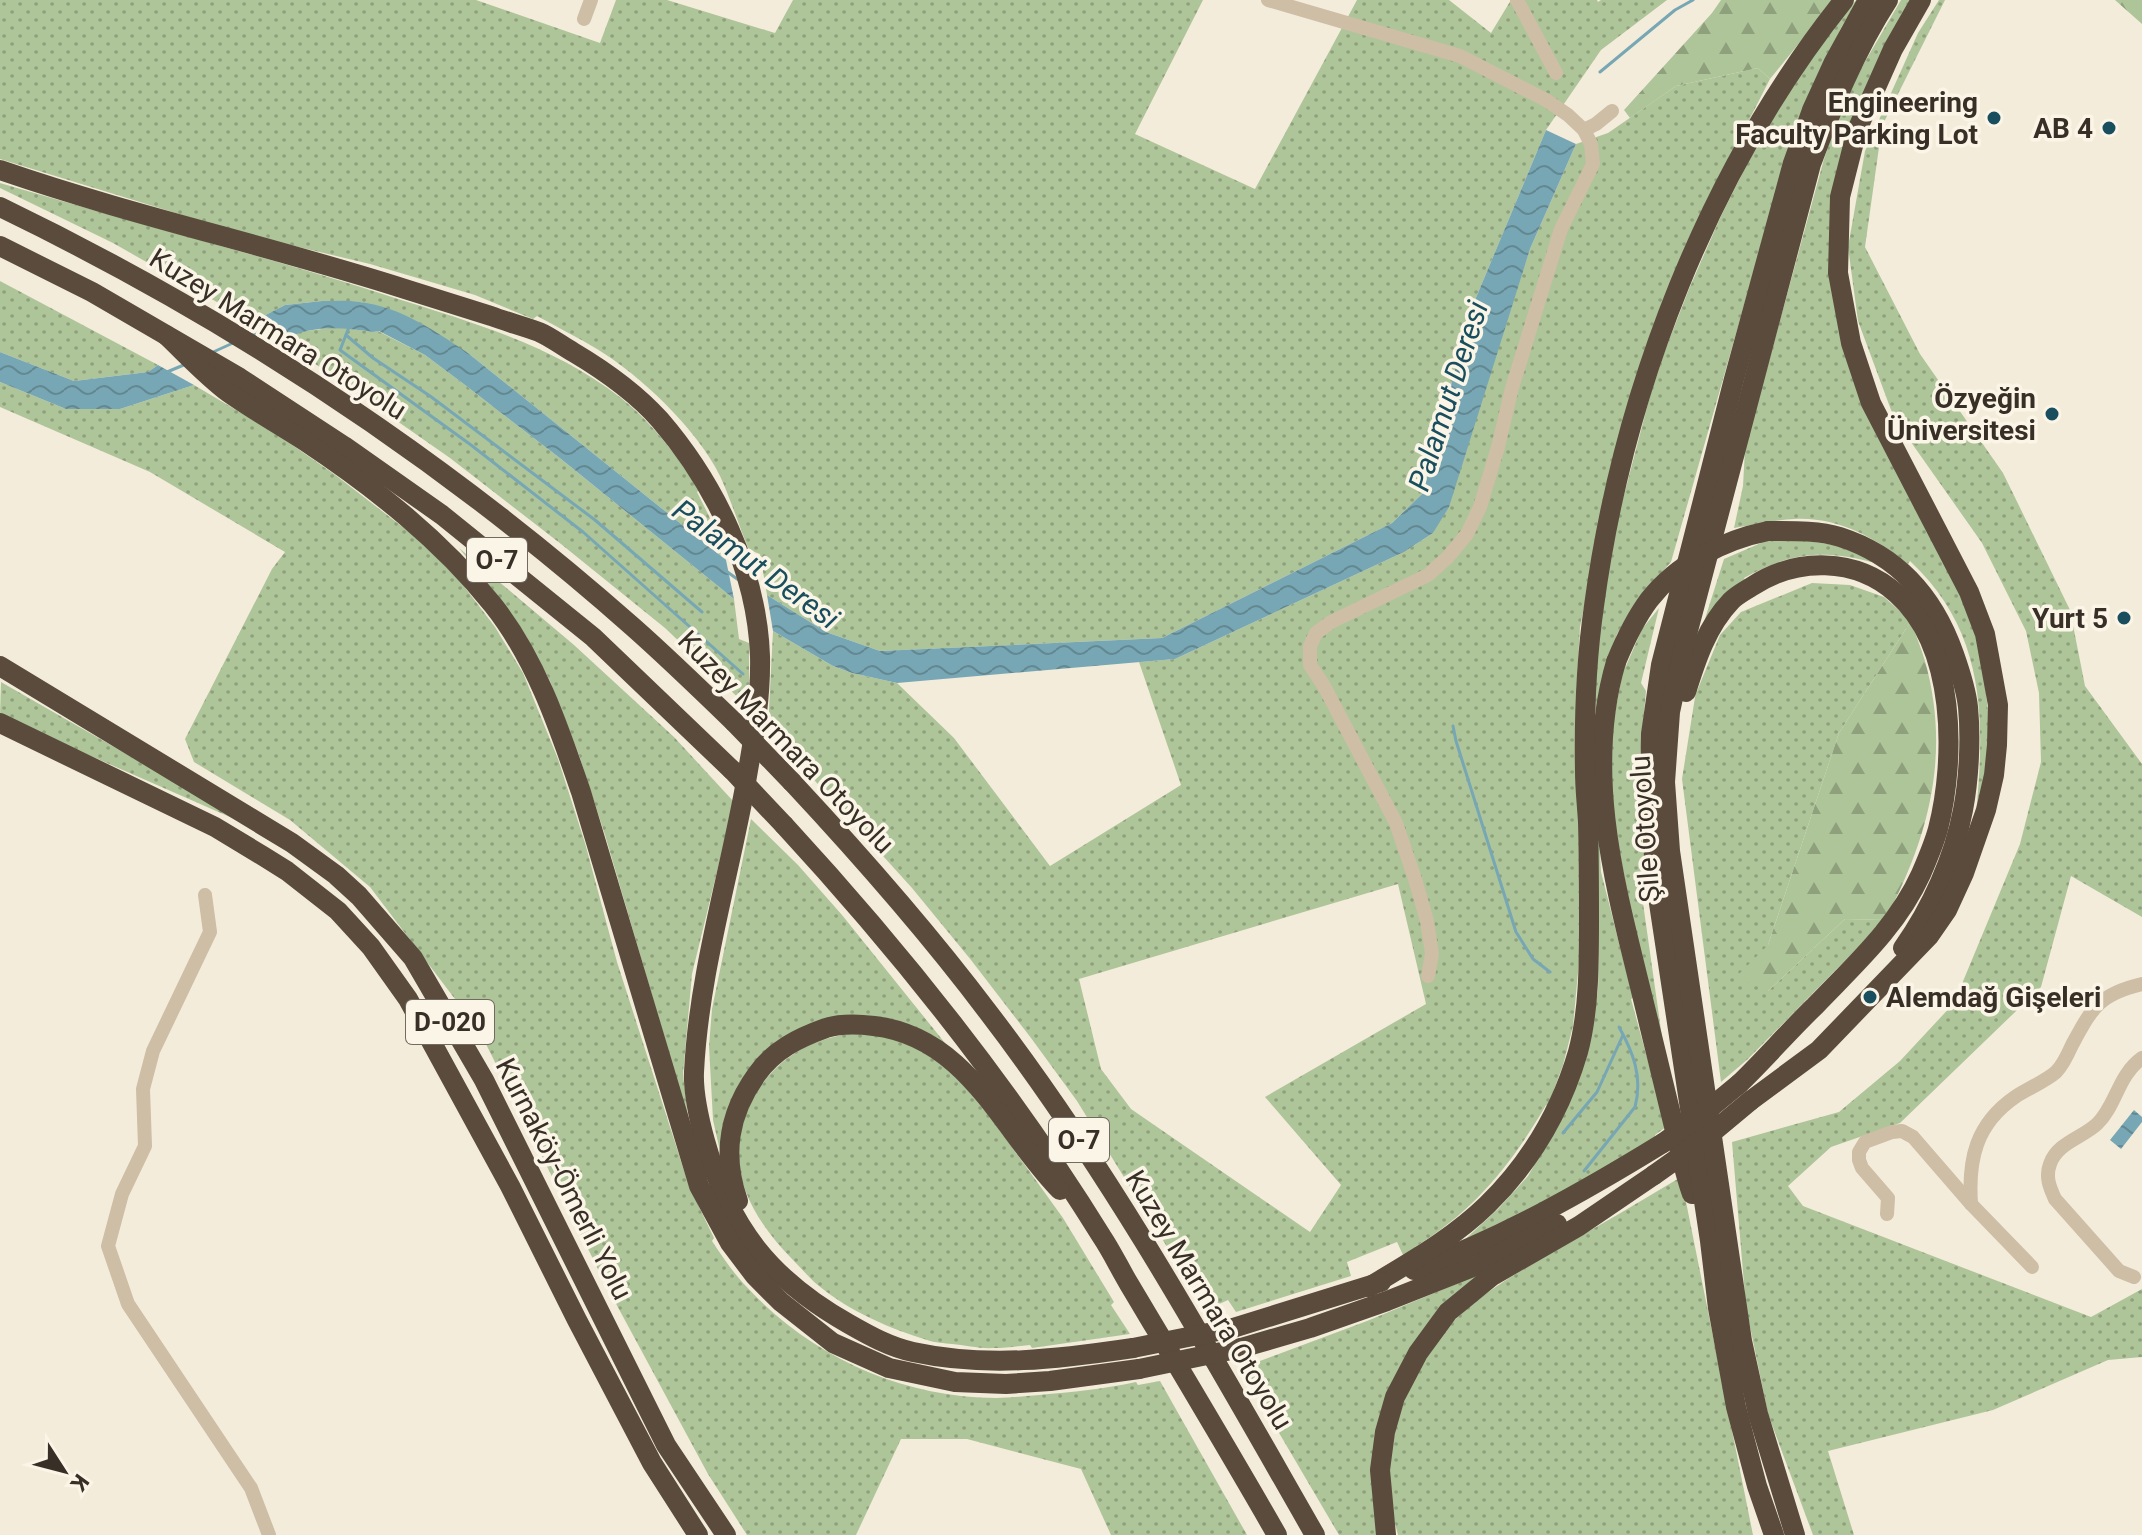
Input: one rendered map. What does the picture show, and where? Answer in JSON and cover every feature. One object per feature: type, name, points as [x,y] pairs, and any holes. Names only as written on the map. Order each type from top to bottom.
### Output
[{"type":"highway","points":[[1369,1287],[1445,1240],[1490,1202],[1538,1142],[1566,1087],[1579,1049],[1588,980],[1590,888],[1585,775],[1588,652],[1602,557],[1625,450],[1674,301],[1719,198],[1773,99],[1812,39],[1844,0]]},
{"type":"highway","name":"Şile Otoyolu","points":[[1774,1535],[1736,1407],[1715,1290],[1655,877],[1650,785],[1651,734],[1655,696],[1697,520],[1793,163],[1834,62],[1868,0]]},
{"type":"highway","name":"Şile Otoyolu","points":[[1795,1535],[1758,1414],[1742,1341],[1670,851],[1665,782],[1670,712],[1685,642],[1811,164],[1854,61],[1888,0]]},
{"type":"highway","points":[[0,170],[148,216],[329,264],[540,333],[629,389],[659,419],[693,462],[736,543],[752,602],[760,648],[758,714],[739,826],[709,958],[693,1078],[700,1125],[728,1206],[748,1237],[792,1287],[877,1340],[909,1351],[961,1359],[1056,1359],[1133,1348],[1233,1328],[1369,1287],[1505,1231],[1612,1175],[1699,1117],[1819,1050],[1929,936],[1947,910],[1986,810],[1994,775],[1998,705],[1985,634],[1969,592],[1871,403],[1851,343],[1838,273],[1840,197],[1857,130],[1893,49],[1921,0]]},
{"type":"highway","name":"Kuzey Marmara Otoyolu","points":[[0,207],[50,231],[216,323],[387,433],[513,528],[632,626],[734,722],[908,911],[989,1013],[1115,1195],[1315,1535]]},
{"type":"highway","name":"Kuzey Marmara Otoyolu","points":[[0,246],[92,292],[166,335],[233,384],[344,446],[442,515],[593,637],[732,770],[882,934],[959,1031],[1034,1134],[1103,1238],[1277,1535]]},
{"type":"highway","points":[[233,384],[307,443],[385,498],[444,550],[495,607],[527,657],[559,728],[581,792],[699,1186],[730,1243],[755,1276],[781,1302],[833,1343],[889,1368],[955,1382],[1006,1384],[1050,1381],[1139,1369],[1241,1348],[1310,1328],[1478,1265],[1654,1175]]},
{"type":"highway","points":[[1710,1241],[1689,1184],[1614,875],[1602,797],[1605,712],[1616,662],[1629,631],[1650,599],[1682,569],[1749,535],[1792,531],[1838,536],[1874,552],[1904,572],[1938,614],[1960,670],[1968,706],[1969,736],[1963,809],[1957,836],[1935,894],[1920,925],[1897,957],[1744,1093]]},
{"type":"highway","points":[[1386,1535],[1380,1470],[1385,1432],[1395,1397],[1418,1353],[1448,1312],[1492,1276],[1579,1226],[1702,1141],[1896,920],[1920,876],[1938,831],[1947,777],[1948,715],[1941,671],[1928,636],[1898,594],[1855,570],[1812,564],[1784,570],[1733,599],[1709,629],[1685,694],[1676,750],[1670,851]]},
{"type":"highway","name":"Kurnaköy-Ömerli Yolu","points":[[0,666],[292,843],[336,875],[381,919],[413,958],[484,1080],[666,1445],[726,1535]]},
{"type":"highway","name":"Kurnaköy-Ömerli Yolu","points":[[0,723],[215,827],[251,848],[287,871],[338,911],[371,947],[408,999],[510,1186],[652,1463],[698,1535]]},
{"type":"highway","points":[[771,1265],[745,1216],[734,1187],[728,1154],[733,1118],[752,1081],[779,1051],[796,1040],[833,1026],[856,1024],[888,1027],[916,1036],[936,1047],[966,1074],[1001,1114],[1040,1169],[1103,1238]]},
{"type":"street","points":[[584,19],[591,0]]},
{"type":"street","points":[[1268,0],[1460,56],[1546,100],[1584,130],[1591,144],[1593,164],[1561,229],[1512,388],[1480,507],[1467,534],[1428,575],[1331,622],[1316,633],[1310,646],[1310,665],[1390,811],[1415,879],[1427,921],[1432,954],[1428,976]]},
{"type":"street","points":[[1517,0],[1556,73]]},
{"type":"street","points":[[1584,130],[1612,111]]},
{"type":"street","points":[[205,895],[210,932],[153,1051],[143,1089],[145,1146],[122,1194],[108,1246],[128,1304],[251,1488],[269,1535]]},
{"type":"street","points":[[1971,1204],[1969,1180],[1979,1137],[1986,1123],[2014,1097],[2055,1073],[2099,1002],[2119,990],[2142,984]]},
{"type":"street","points":[[2134,1277],[2119,1271],[2055,1199],[2047,1174],[2049,1164],[2061,1147],[2100,1122],[2124,1077],[2132,1065],[2142,1058]]},
{"type":"street","points":[[1887,1214],[1888,1198],[1862,1168],[1859,1152],[1865,1142],[1902,1131],[1913,1137],[1971,1204],[2032,1267]]},
{"type":"green space","points":[[0,0],[476,0],[600,43],[616,0],[667,0],[775,33],[793,0],[1203,0],[1135,134],[1255,189],[1357,0],[1449,0],[1491,33],[1511,0],[1667,0],[1601,50],[1546,130],[1470,312],[1423,493],[1392,523],[1162,638],[880,651],[826,632],[767,595],[760,554],[749,550],[720,476],[698,440],[649,388],[582,340],[537,316],[533,319],[475,295],[370,264],[244,234],[0,159]]},
{"type":"green space","points":[[1721,0],[1834,0],[1770,79],[1758,68],[1676,86],[1630,118],[1624,110]]},
{"type":"green space","points":[[1859,0],[1842,26],[1815,82],[1766,228],[1671,562],[1644,592],[1617,634],[1593,720],[1600,617],[1618,518],[1666,348],[1721,216],[1747,164],[1812,57]]},
{"type":"green space","points":[[1901,0],[1913,0],[1856,116],[1832,292],[1981,645],[1989,721],[1989,755],[1976,814],[1980,744],[1975,678],[1967,647],[1954,617],[1935,588],[1910,561],[1908,564],[1870,538],[1841,526],[1811,519],[1795,519],[1734,528],[1743,486],[1745,449],[1824,159],[1840,112]]},
{"type":"green space","points":[[1939,0],[1945,0],[1882,126],[1865,247],[1920,354],[2003,473],[2070,610],[2085,686],[2142,764],[2142,917],[2071,876],[2041,987],[1900,1123],[1831,1147],[1788,1186],[1803,1206],[2091,1317],[2142,1289],[2142,1357],[2108,1360],[1993,1410],[1828,1451],[1854,1535],[1813,1535],[1768,1414],[1746,1307],[1732,1142],[1839,1112],[1900,1061],[1954,1003],[2020,844],[2041,762],[2039,693],[2026,631],[1982,543],[1894,418],[1858,321],[1848,247],[1865,151],[1918,33]]},
{"type":"green space","points":[[2115,0],[2142,0],[2142,24]]},
{"type":"green space","points":[[1758,68],[1770,79],[1703,210],[1607,493],[1580,627],[1576,697],[1581,940],[1573,1026],[1548,1106],[1505,1167],[1474,1202],[1404,1257],[1397,1242],[1347,1262],[1351,1276],[1236,1312],[1228,1300],[1206,1310],[1077,1101],[1031,1038],[912,888],[768,729],[773,631],[833,666],[897,683],[954,738],[1050,866],[1181,785],[1139,662],[1175,659],[1404,552],[1433,533],[1530,249],[1576,144],[1608,133],[1676,86]],"holes":[[[1398,884],[1426,1004],[1265,1097],[1341,1185],[1310,1232],[1131,1109],[1101,1069],[1079,979]]]},
{"type":"green space","points":[[0,183],[425,307],[513,338],[569,364],[621,398],[664,441],[699,490],[697,492],[714,526],[717,541],[724,547],[726,560],[468,353],[361,302],[322,301],[285,305],[252,322],[113,243],[0,188]]},
{"type":"green space","points":[[0,281],[158,365],[148,372],[74,381],[0,352]]},
{"type":"green space","points":[[338,327],[378,331],[425,355],[561,459],[734,599],[739,639],[749,643],[749,708],[665,628],[561,544],[450,458],[281,340],[298,332]]},
{"type":"green space","points":[[0,382],[66,409],[120,409],[194,385],[275,433],[422,542],[463,585],[495,627],[523,673],[558,759],[585,843],[617,962],[689,1186],[714,1238],[712,1241],[737,1276],[791,1327],[821,1348],[887,1379],[922,1389],[959,1396],[1001,1398],[1160,1381],[1247,1535],[1111,1535],[1081,1469],[967,1439],[901,1439],[856,1535],[747,1535],[708,1474],[607,1287],[480,1032],[370,887],[290,820],[194,762],[185,739],[272,569],[285,552],[150,472],[0,407]]},
{"type":"green space","points":[[1795,539],[1835,545],[1871,559],[1871,562],[1821,555],[1776,563],[1744,578],[1746,581],[1703,625],[1724,559],[1762,541]]},
{"type":"green space","points":[[459,548],[574,645],[674,737],[734,802],[692,974],[683,1074],[688,1118],[605,835],[579,755],[550,681],[526,636]]},
{"type":"green space","points":[[1812,583],[1850,585],[1884,597],[1911,621],[1839,733],[1768,945],[1768,991],[1845,919],[1885,920],[1748,1059],[1721,1082],[1682,779],[1696,691],[1720,635],[1741,612]]},
{"type":"green space","points":[[1659,608],[1641,683],[1646,691],[1639,769],[1640,821],[1646,874],[1639,875],[1662,1037],[1635,934],[1612,811],[1611,753],[1624,666],[1642,629]]},
{"type":"green space","points":[[1911,621],[1933,695],[1935,762],[1924,826],[1885,920],[1845,919],[1768,991],[1736,977],[1768,945],[1839,733]]},
{"type":"green space","points":[[1,682],[257,829],[0,716]]},
{"type":"green space","points":[[1593,720],[1601,872],[1666,1127],[1655,1135],[1656,1138],[1567,1190],[1460,1244],[1528,1176],[1552,1135],[1590,1033],[1598,991],[1599,934]]},
{"type":"green space","points":[[751,819],[798,865],[842,915],[953,1053],[882,1021],[774,1048],[722,1160],[713,1120],[709,1046],[712,1009]]},
{"type":"green space","points":[[857,1032],[880,1034],[929,1053],[948,1066],[993,1121],[1063,1218],[1130,1334],[1032,1348],[1030,1345],[983,1348],[930,1341],[885,1325],[843,1303],[812,1280],[777,1242],[752,1205],[744,1185],[739,1164],[739,1143],[744,1120],[763,1083],[785,1060],[825,1039]]},
{"type":"green space","points":[[1681,1177],[1753,1535],[1398,1535],[1389,1487],[1394,1435],[1410,1386],[1437,1341],[1472,1304],[1493,1289]]},
{"type":"green space","points":[[1492,1269],[1395,1380],[1380,1535],[1339,1535],[1241,1368],[1367,1321]]},
{"type":"water","points":[[1546,130],[1576,144],[1530,249],[1449,507],[1433,533],[1404,552],[1175,659],[897,683],[833,666],[773,631],[767,595],[826,632],[880,651],[1162,638],[1392,523],[1423,493],[1470,312]]},
{"type":"water","points":[[355,301],[390,309],[417,321],[468,353],[726,560],[734,599],[561,459],[425,355],[379,331],[326,328],[281,340],[252,322],[285,305]]},
{"type":"water","points":[[0,352],[74,381],[148,372],[158,365],[194,385],[120,409],[66,409],[0,382]]},
{"type":"water","points":[[2134,1110],[2142,1117],[2142,1122],[2121,1149],[2110,1140]]},
{"type":"waterway","name":"Palamut Deresi","points":[[1600,72],[1675,10],[1693,0]]},
{"type":"waterway","points":[[349,327],[346,335],[373,358],[430,396],[595,520],[702,612]]},
{"type":"waterway","name":"Palamut Deresi","points":[[251,335],[266,328]]},
{"type":"waterway","points":[[346,335],[340,350],[471,445],[583,532],[743,674]]},
{"type":"waterway","name":"Palamut Deresi","points":[[211,353],[233,343]]},
{"type":"waterway","name":"Palamut Deresi","points":[[167,372],[186,364]]},
{"type":"waterway","name":"Palamut Deresi","points":[[726,571],[740,581]]},
{"type":"waterway","points":[[1453,726],[1516,932],[1533,959],[1550,972]]},
{"type":"waterway","points":[[1584,1171],[1635,1107],[1637,1075],[1629,1046],[1619,1027]]},
{"type":"waterway","points":[[1563,1133],[1597,1092],[1623,1035]]},
{"type":"place","name":"Engineering Faculty Parking Lot","points":[[1994,118]]},
{"type":"place","name":"AB 4","points":[[2109,128]]},
{"type":"place","name":"Özyeğin Üniversitesi","points":[[2052,414]]},
{"type":"place","name":"Yurt 5","points":[[2124,618]]},
{"type":"place","name":"Alemdağ Gişeleri","points":[[1870,997]]}]
